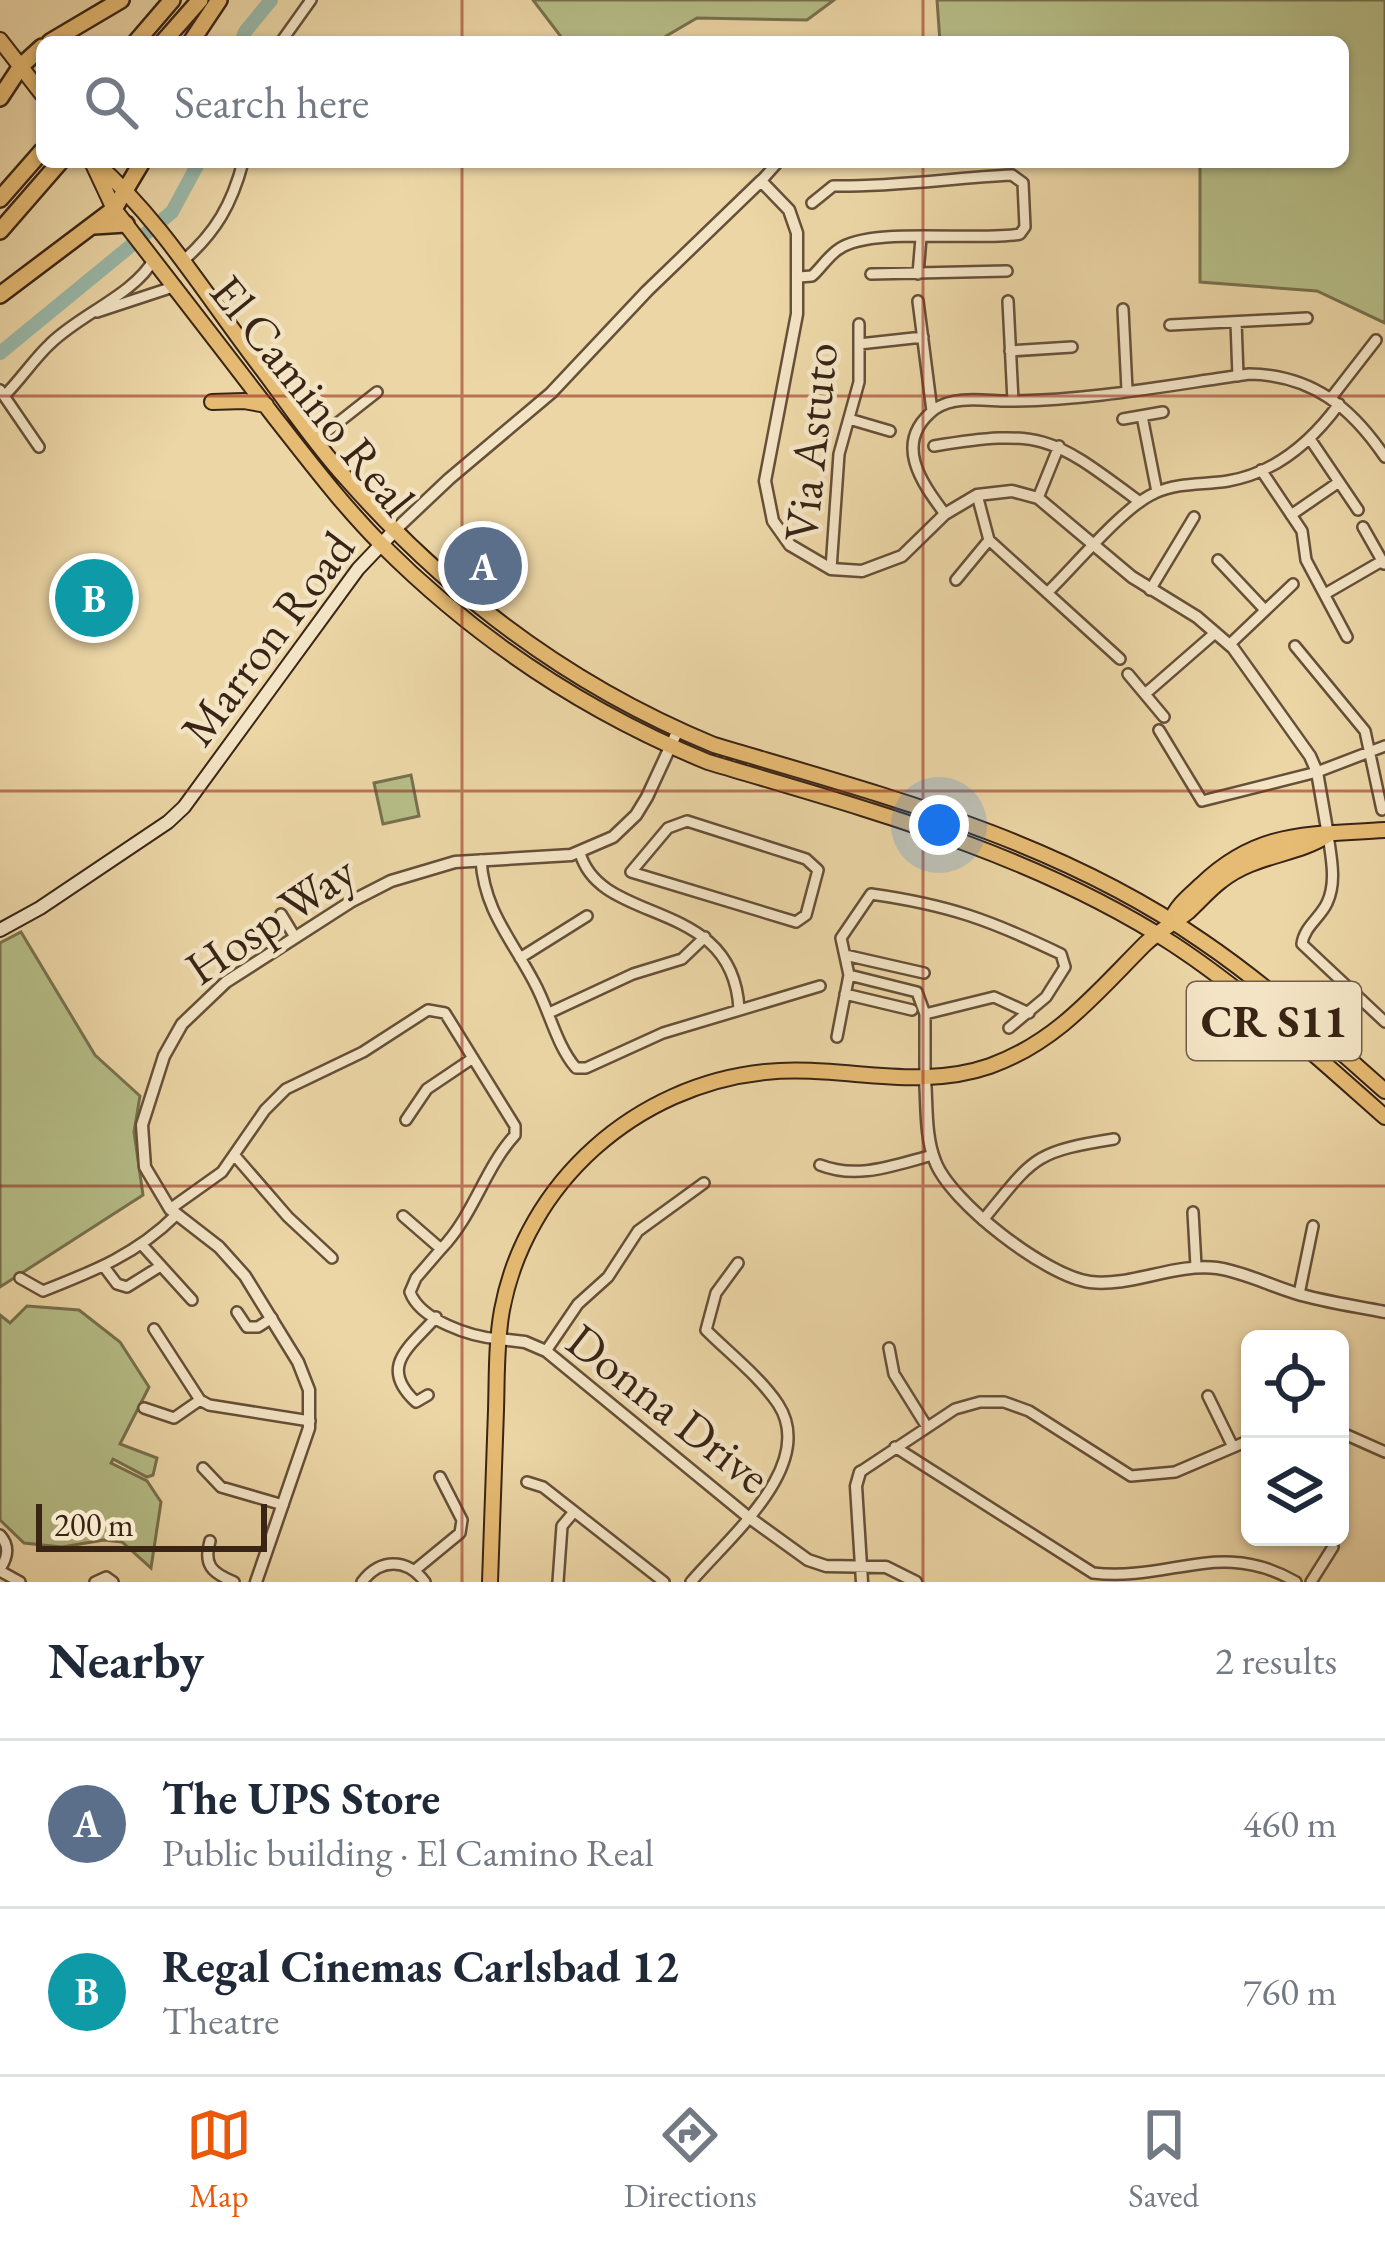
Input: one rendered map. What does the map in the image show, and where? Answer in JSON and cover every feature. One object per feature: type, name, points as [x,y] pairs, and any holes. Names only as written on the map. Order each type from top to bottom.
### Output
[{"type":"highway","points":[[60,36],[121,0]]},
{"type":"highway","points":[[141,36],[172,0]]},
{"type":"highway","points":[[168,36],[200,0]]},
{"type":"highway","points":[[194,36],[219,0]]},
{"type":"highway","points":[[0,98],[36,52]]},
{"type":"highway","points":[[0,200],[36,158]]},
{"type":"highway","points":[[0,231],[54,168]]},
{"type":"highway","points":[[0,296],[114,208],[139,168]]},
{"type":"highway","points":[[91,226],[126,224]]},
{"type":"main road","points":[[0,40],[36,86]]},
{"type":"main road","name":"El Camino Real","points":[[96,168],[114,208],[335,494],[381,544],[484,636],[587,704],[670,747],[957,838],[1053,879],[1156,934],[1258,1007],[1385,1117]]},
{"type":"main road","name":"El Camino Real","points":[[100,168],[128,190],[316,440],[394,532],[495,621],[597,688],[678,730],[963,820],[1059,861],[1171,921],[1242,970],[1385,1091]]},
{"type":"main road","points":[[212,402],[266,405]]},
{"type":"main road","name":"Marron Road","points":[[0,930],[59,896],[168,822],[184,806],[358,569],[394,532]]},
{"type":"main road","points":[[490,1582],[499,1339],[510,1278],[544,1206],[587,1154],[635,1116],[690,1089],[749,1073],[815,1070],[925,1079],[987,1067],[1042,1041],[1088,1004],[1171,921],[1174,911],[1228,862],[1314,831],[1328,835],[1385,830]]},
{"type":"street","points":[[285,36],[311,0]]},
{"type":"street","points":[[183,261],[224,217],[241,168]]},
{"type":"street","name":"Marron Road","points":[[394,532],[449,478],[551,393],[773,168]]},
{"type":"street","points":[[799,277],[812,276],[835,250],[854,241],[951,234],[998,238],[1020,234],[1024,227],[1023,183],[1012,176],[920,179],[882,187],[833,185],[812,203]]},
{"type":"street","points":[[761,181],[794,220],[799,277],[791,355],[766,471],[772,521],[790,545],[832,569],[862,571],[902,556],[945,514],[977,495],[1012,491],[1038,498],[1150,590],[1197,617],[1229,645],[1317,772],[1332,873],[1329,898],[1302,936],[1302,944],[1385,1022]]},
{"type":"street","points":[[918,274],[921,238]]},
{"type":"street","points":[[39,447],[3,393],[50,343],[140,279],[150,254]]},
{"type":"street","points":[[871,274],[1007,271]]},
{"type":"street","points":[[92,313],[176,286]]},
{"type":"street","points":[[918,301],[932,411]]},
{"type":"street","points":[[1008,301],[1012,401]]},
{"type":"street","points":[[1123,309],[1126,390]]},
{"type":"street","points":[[1170,325],[1307,318]]},
{"type":"street","points":[[1236,322],[1238,376]]},
{"type":"street","name":"Via Astuto","points":[[832,569],[839,454],[859,382],[859,324]]},
{"type":"street","points":[[859,344],[923,337]]},
{"type":"street","points":[[1047,593],[1157,491],[1230,481],[1261,470],[1310,439],[1376,340]]},
{"type":"street","points":[[1010,351],[1072,347]]},
{"type":"street","points":[[945,514],[917,477],[913,456],[919,428],[932,411],[957,401],[1066,399],[1238,376],[1286,376],[1335,401],[1365,428],[1385,457]]},
{"type":"street","points":[[316,440],[377,392]]},
{"type":"street","points":[[1123,418],[1163,412]]},
{"type":"street","points":[[1142,416],[1157,491]]},
{"type":"street","points":[[849,418],[890,431]]},
{"type":"street","points":[[934,446],[1001,435],[1059,446],[1140,502]]},
{"type":"street","points":[[1310,439],[1358,510]]},
{"type":"street","points":[[1038,498],[1059,446]]},
{"type":"street","points":[[1261,470],[1302,531],[1306,560],[1347,637]]},
{"type":"street","points":[[1291,515],[1339,482]]},
{"type":"street","points":[[977,495],[989,541],[1120,659]]},
{"type":"street","points":[[1150,590],[1194,517]]},
{"type":"street","points":[[1325,594],[1384,563],[1363,526]]},
{"type":"street","points":[[956,580],[989,541]]},
{"type":"street","points":[[1218,560],[1265,610]]},
{"type":"street","points":[[1229,645],[1293,584]]},
{"type":"street","points":[[1144,694],[1215,633]]},
{"type":"street","points":[[1294,646],[1365,731],[1382,810]]},
{"type":"street","points":[[1128,674],[1164,717]]},
{"type":"street","name":"Hosp Way","points":[[310,1420],[306,1379],[237,1264],[173,1212],[146,1167],[141,1141],[145,1108],[164,1056],[182,1024],[207,997],[352,901],[412,872],[481,860],[580,853],[613,837],[636,815],[678,730]]},
{"type":"street","points":[[1160,730],[1198,799],[1204,801],[1317,772],[1385,746]]},
{"type":"street","points":[[610,891],[668,828],[687,821],[806,860],[818,870],[806,914],[796,922],[632,872]]},
{"type":"street","points":[[580,853],[596,882],[705,937],[728,968],[739,1009]]},
{"type":"street","points":[[481,860],[483,885],[496,923],[520,958],[576,1068],[586,1068],[663,1033],[820,986]]},
{"type":"street","points":[[837,1037],[848,975],[841,938],[871,894],[937,903],[990,921],[1060,954],[1065,967],[1046,997],[1009,1028]]},
{"type":"street","points":[[280,914],[295,937]]},
{"type":"street","points":[[520,958],[586,916]]},
{"type":"street","points":[[549,1013],[633,974],[682,959],[705,937]]},
{"type":"street","points":[[844,956],[924,973]]},
{"type":"street","points":[[848,975],[917,992],[925,1014],[932,1155],[951,1191],[983,1220],[1062,1274],[1088,1282],[1111,1282],[1196,1266],[1239,1272],[1299,1294],[1385,1312]]},
{"type":"street","points":[[845,994],[912,1010]]},
{"type":"street","points":[[925,1014],[994,997],[1029,1013]]},
{"type":"street","points":[[20,1278],[43,1292],[105,1268],[143,1246],[173,1212],[216,1178],[286,1089],[363,1052],[428,1010],[445,1013],[515,1126],[515,1135],[498,1154],[462,1228],[416,1278],[410,1292],[414,1303],[436,1317],[401,1352],[397,1370],[416,1402],[428,1395]]},
{"type":"street","points":[[406,1120],[427,1089],[473,1058]]},
{"type":"street","points":[[983,1220],[1043,1154],[1114,1139]]},
{"type":"street","points":[[820,1166],[842,1174],[856,1173],[932,1155]]},
{"type":"street","points":[[236,1156],[288,1217],[332,1258]]},
{"type":"street","points":[[546,1351],[578,1304],[608,1277],[638,1231],[704,1183]]},
{"type":"street","points":[[1193,1212],[1196,1266]]},
{"type":"street","points":[[403,1216],[441,1250]]},
{"type":"street","points":[[1299,1294],[1312,1226]]},
{"type":"street","points":[[143,1246],[192,1300]]},
{"type":"street","points":[[691,1582],[781,1475],[790,1448],[789,1428],[776,1399],[706,1330],[716,1293],[738,1263]]},
{"type":"street","points":[[105,1268],[117,1284],[127,1287],[159,1267]]},
{"type":"street","points":[[237,1312],[247,1327],[258,1327],[272,1318]]},
{"type":"street","name":"Donna Drive","points":[[436,1317],[454,1328],[525,1342],[546,1351],[747,1516],[808,1560],[826,1566],[895,1569],[916,1582]]},
{"type":"street","points":[[154,1329],[200,1400],[310,1420],[256,1582]]},
{"type":"street","points":[[890,1348],[894,1374],[927,1427]]},
{"type":"street","points":[[1208,1396],[1233,1447]]},
{"type":"street","points":[[143,1408],[174,1418],[200,1400]]},
{"type":"street","points":[[862,1582],[856,1486],[860,1472],[968,1404],[1004,1402],[1029,1411],[1131,1476],[1175,1472],[1241,1444]]},
{"type":"street","points":[[1349,1436],[1385,1452]]},
{"type":"street","points":[[895,1447],[1093,1573],[1118,1580],[1145,1580],[1250,1563],[1272,1568],[1295,1582]]},
{"type":"street","points":[[203,1468],[221,1487],[283,1505]]},
{"type":"street","points":[[415,1570],[460,1533],[462,1520],[440,1477]]},
{"type":"street","points":[[527,1482],[543,1487],[664,1582]]},
{"type":"street","points":[[558,1582],[562,1526],[573,1513]]},
{"type":"street","points":[[0,1535],[7,1549],[0,1570],[20,1582]]},
{"type":"street","points":[[210,1541],[207,1563],[215,1574],[234,1582]]},
{"type":"street","points":[[1311,1582],[1333,1546]]},
{"type":"street","points":[[362,1582],[370,1571],[388,1564],[415,1570],[425,1582]]},
{"type":"street","points":[[95,1582],[106,1577],[113,1582]]},
{"type":"green space","points":[[533,0],[834,0],[807,20],[697,18],[666,36],[560,36]]},
{"type":"green space","points":[[937,0],[1385,0],[1385,323],[1317,291],[1200,282],[1200,168],[1349,168],[1349,36],[940,36]]},
{"type":"green space","points":[[411,775],[419,816],[383,824],[374,783]]},
{"type":"green space","points":[[21,932],[95,1055],[140,1096],[134,1132],[143,1195],[0,1287],[0,943]]},
{"type":"green space","points":[[27,1306],[79,1310],[120,1342],[149,1387],[120,1444],[157,1458],[153,1475],[147,1477],[113,1459],[111,1463],[147,1481],[161,1502],[151,1568],[122,1542],[62,1547],[24,1543],[0,1520],[0,1315],[10,1323]]},
{"type":"waterway","points":[[243,36],[271,0]]},
{"type":"waterway","points":[[0,353],[172,212],[196,168]]},
{"type":"place","name":"The UPS Store","points":[[483,566]]},
{"type":"place","name":"Regal Cinemas Carlsbad 12","points":[[94,598]]}]
